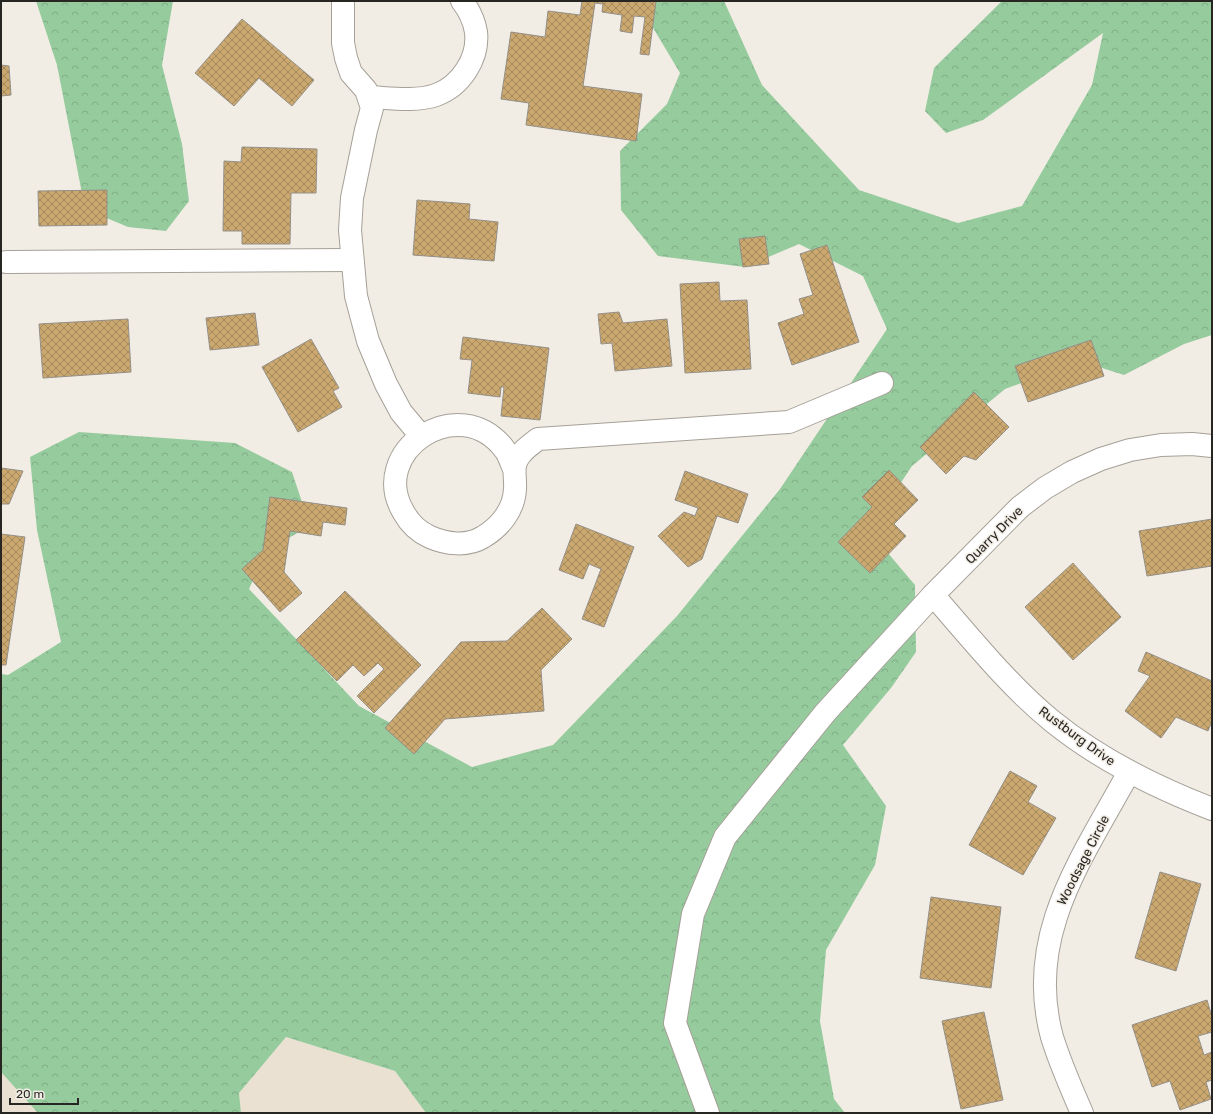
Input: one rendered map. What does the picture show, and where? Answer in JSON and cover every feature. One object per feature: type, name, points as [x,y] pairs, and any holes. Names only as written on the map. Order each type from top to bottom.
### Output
[{"type":"street","points":[[369,97],[417,98],[436,95],[454,85],[467,70],[475,52],[476,32],[470,13],[462,1]]},
{"type":"street","points":[[343,10],[343,43],[346,58],[351,73],[366,90],[372,108],[352,198],[350,230],[356,296],[368,341],[386,384],[401,412],[421,436]]},
{"type":"street","points":[[6,262],[352,260]]},
{"type":"street","points":[[514,469],[519,455],[538,439],[788,422],[882,383]]},
{"type":"street","points":[[451,424],[472,426],[491,436],[505,450],[514,469],[516,490],[510,509],[498,526],[481,538],[461,544],[441,542],[424,534],[410,522],[400,506],[396,488],[398,469],[405,452],[421,436],[433,429],[451,424]]},
{"type":"street","name":"Quarry Drive","points":[[708,1113],[675,1023],[693,914],[725,837],[825,713],[933,595],[1020,507],[1045,488],[1072,472],[1100,459],[1130,450],[1161,445],[1192,444],[1212,446]]},
{"type":"street","name":"Rustburg Drive","points":[[933,595],[1018,690],[1047,716],[1104,757],[1129,772],[1169,792],[1212,809]]},
{"type":"street","name":"Woodsage Circle","points":[[1082,1113],[1062,1065],[1046,1005],[1044,974],[1048,943],[1056,913],[1068,884],[1129,772]]},
{"type":"shaded area","points":[[286,1037],[395,1071],[426,1113],[241,1113],[239,1093]]},
{"type":"shaded area","points":[[1,1072],[38,1113],[1,1113]]},
{"type":"green space","points":[[36,1],[173,1],[162,65],[182,144],[189,201],[166,231],[128,227],[85,209],[57,65]]},
{"type":"green space","points":[[637,1],[724,1],[762,85],[859,190],[958,223],[1022,206],[1092,85],[1103,33],[983,120],[946,133],[925,111],[934,68],[1002,1],[1212,1],[1212,335],[1184,344],[1124,375],[1080,361],[1005,389],[912,466],[890,499],[876,539],[915,585],[916,652],[891,688],[843,745],[886,806],[875,865],[826,950],[820,1021],[834,1099],[845,1113],[426,1113],[395,1071],[286,1037],[239,1093],[241,1113],[38,1113],[1,1072],[1,674],[8,675],[61,642],[37,530],[30,457],[79,432],[235,443],[292,472],[310,526],[267,550],[249,589],[359,706],[472,767],[553,745],[677,616],[780,489],[887,329],[863,276],[799,244],[745,267],[658,256],[621,210],[620,151],[667,104],[680,73]]},
{"type":"building","points":[[582,1],[656,1],[649,55],[640,54],[645,17],[634,16],[632,33],[620,31],[622,15],[602,12],[603,4],[595,3],[583,86],[642,94],[636,141],[526,125],[529,103],[501,99],[511,32],[545,37],[548,11],[580,15]]},
{"type":"building","points":[[242,19],[314,80],[292,106],[259,78],[234,106],[195,73]]},
{"type":"building","points":[[1,65],[9,66],[11,95],[1,96]]},
{"type":"building","points":[[242,147],[317,149],[316,193],[291,193],[290,244],[242,244],[242,231],[223,231],[224,161],[241,162]]},
{"type":"building","points":[[107,190],[107,225],[39,226],[38,191]]},
{"type":"building","points":[[417,200],[470,204],[469,219],[498,222],[494,261],[413,255]]},
{"type":"building","points":[[765,236],[769,264],[743,267],[739,239]]},
{"type":"building","points":[[827,245],[859,342],[792,365],[778,323],[804,314],[799,299],[813,295],[800,254]]},
{"type":"building","points":[[719,282],[720,301],[747,300],[751,369],[685,373],[680,284]]},
{"type":"building","points":[[619,312],[623,323],[667,319],[672,366],[615,371],[612,343],[601,344],[598,314]]},
{"type":"building","points":[[255,313],[259,345],[210,350],[206,318]]},
{"type":"building","points":[[128,319],[131,372],[43,378],[39,324]]},
{"type":"building","points":[[463,337],[549,348],[540,420],[501,416],[504,387],[501,387],[500,397],[468,393],[472,360],[460,359]]},
{"type":"building","points":[[311,339],[339,388],[333,391],[342,407],[298,432],[262,367]]},
{"type":"building","points":[[1091,340],[1104,376],[1028,402],[1015,366]]},
{"type":"building","points":[[974,392],[1009,427],[976,460],[964,456],[946,474],[920,447]]},
{"type":"building","points":[[1,468],[23,471],[9,504],[1,504]]},
{"type":"building","points":[[889,470],[918,500],[894,524],[906,536],[870,573],[838,542],[872,507],[862,497]]},
{"type":"building","points":[[685,471],[748,494],[738,523],[717,516],[702,559],[688,567],[658,536],[684,512],[695,516],[698,508],[675,500]]},
{"type":"building","points":[[270,497],[347,508],[345,525],[323,522],[321,536],[290,531],[284,572],[302,593],[280,612],[242,569],[263,550]]},
{"type":"building","points":[[1212,519],[1212,566],[1147,576],[1139,531]]},
{"type":"building","points":[[576,524],[634,547],[604,627],[582,619],[601,569],[589,564],[583,579],[559,570]]},
{"type":"building","points":[[1,534],[25,537],[6,665],[1,665]]},
{"type":"building","points":[[1073,563],[1121,617],[1073,660],[1025,607]]},
{"type":"building","points":[[345,591],[421,665],[374,713],[357,696],[384,669],[378,663],[364,676],[353,665],[337,681],[296,640]]},
{"type":"building","points":[[542,608],[572,639],[541,670],[544,711],[445,719],[414,754],[385,728],[461,642],[507,641]]},
{"type":"building","points":[[1146,652],[1212,681],[1212,721],[1208,731],[1176,717],[1161,738],[1125,711],[1150,676],[1138,671]]},
{"type":"building","points":[[1010,771],[1037,786],[1028,802],[1056,818],[1023,875],[969,845]]},
{"type":"building","points":[[1160,872],[1201,884],[1176,971],[1135,958]]},
{"type":"building","points":[[931,897],[1001,907],[991,988],[920,978]]},
{"type":"building","points":[[1207,1000],[1212,1017],[1212,1032],[1198,1036],[1204,1055],[1212,1052],[1212,1080],[1206,1082],[1211,1099],[1180,1110],[1170,1081],[1152,1087],[1132,1025]]},
{"type":"building","points":[[984,1012],[1003,1100],[961,1109],[942,1021]]}]
